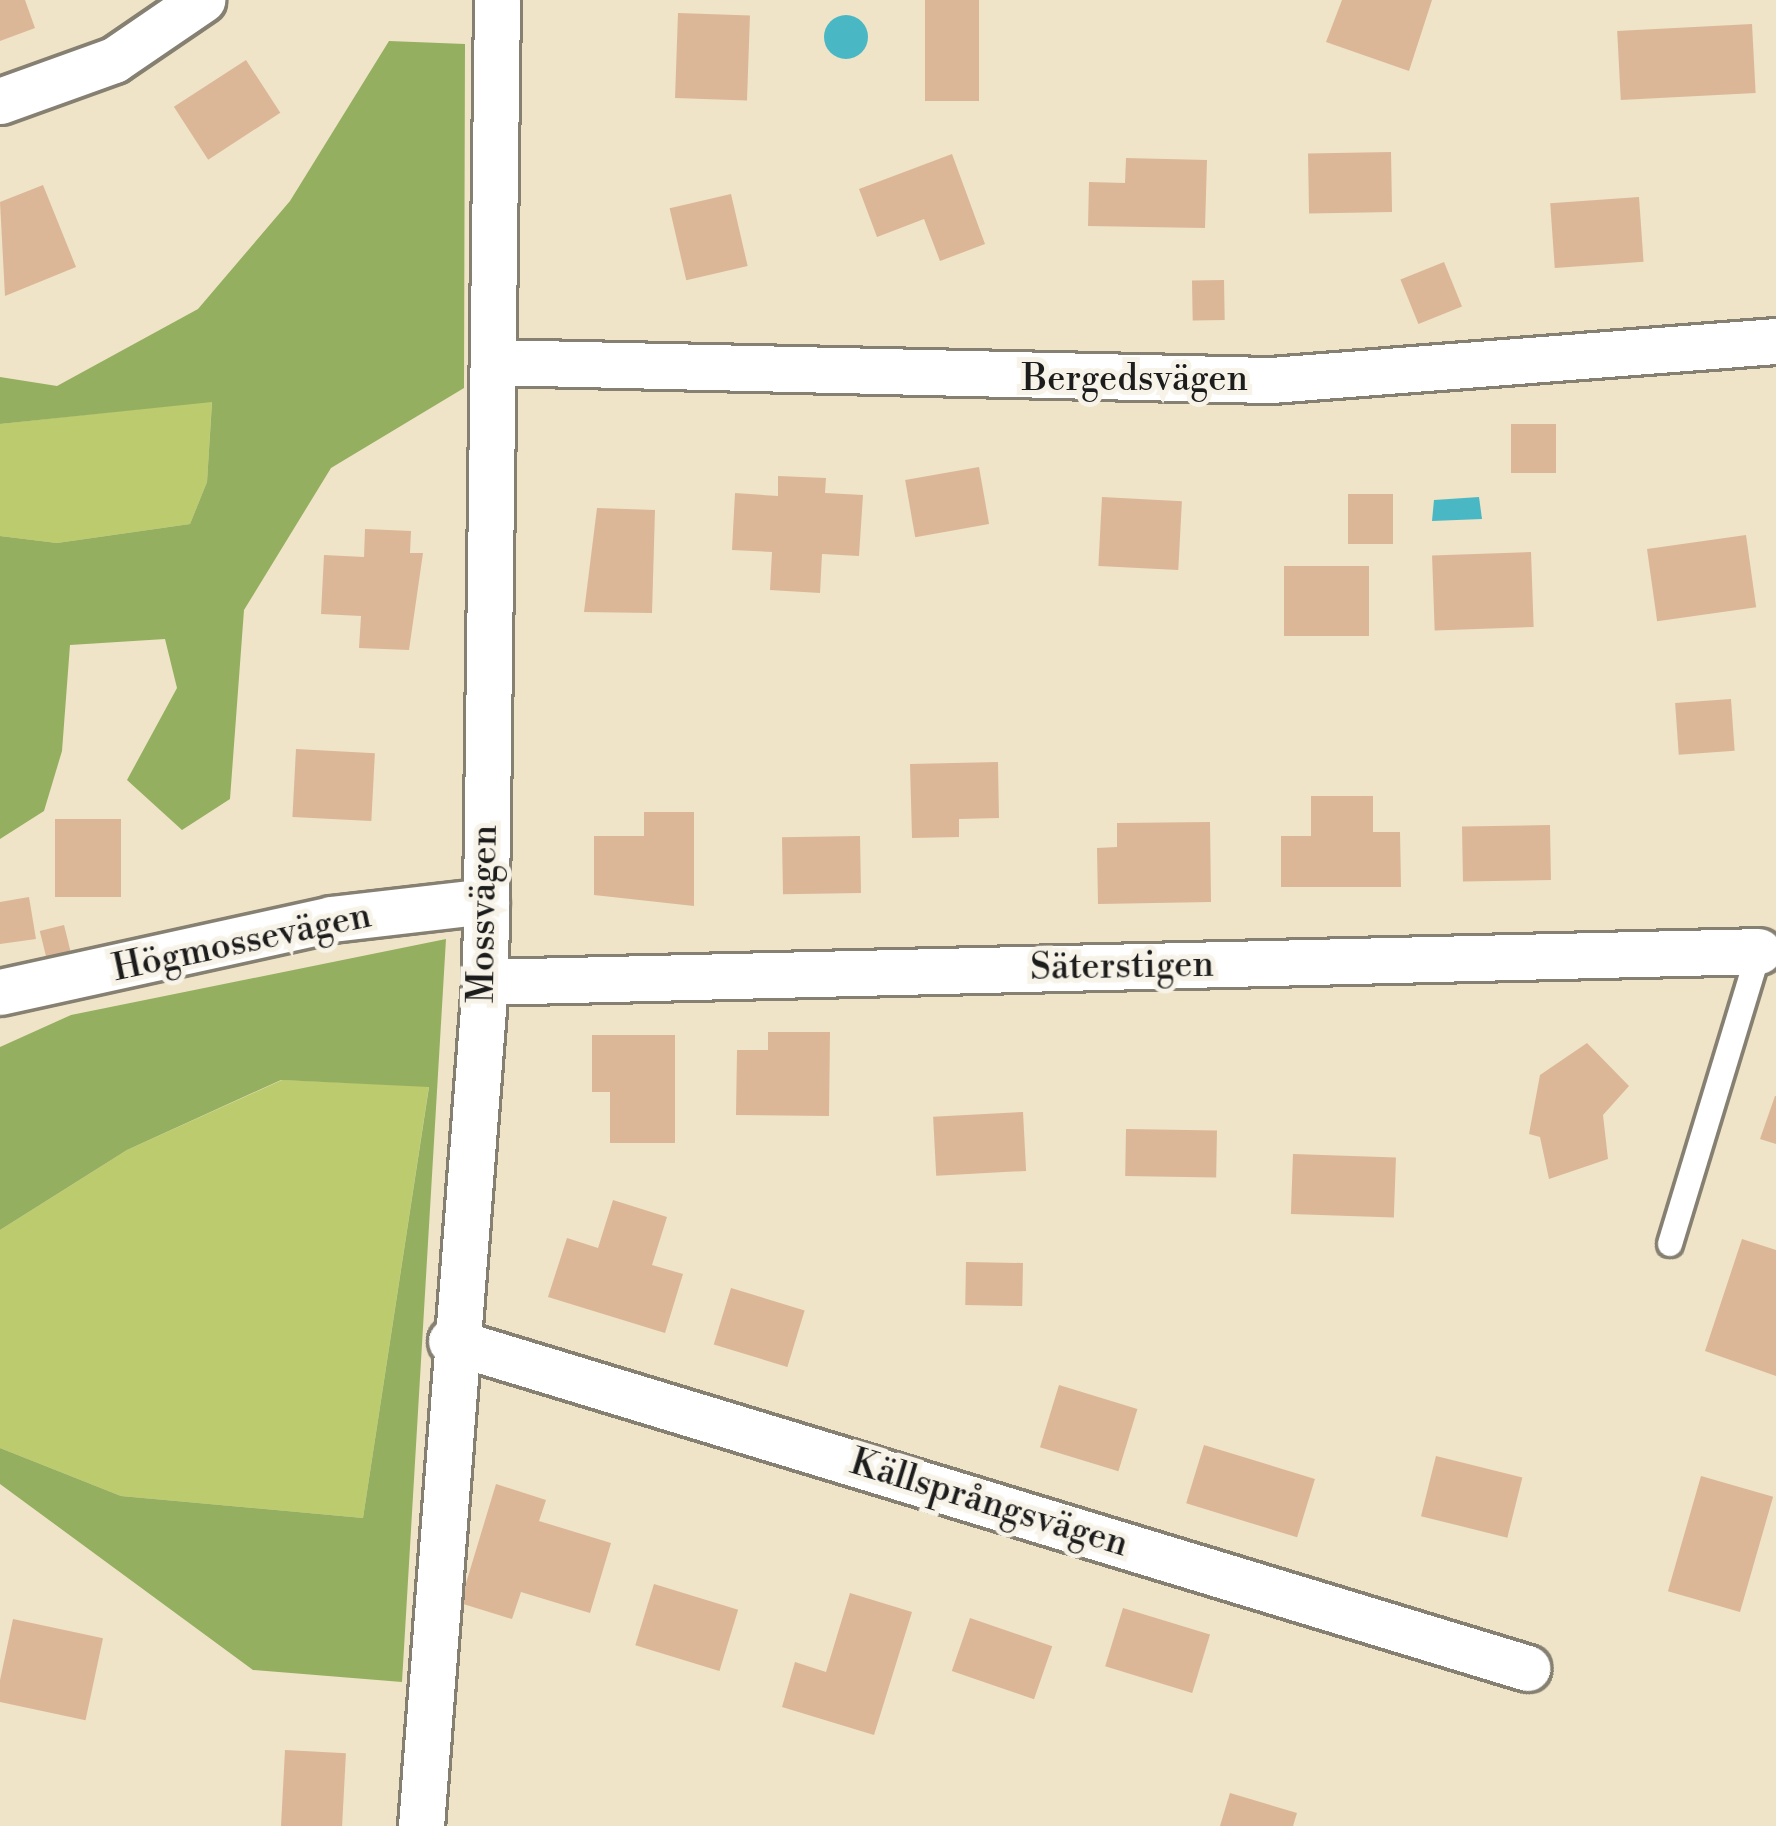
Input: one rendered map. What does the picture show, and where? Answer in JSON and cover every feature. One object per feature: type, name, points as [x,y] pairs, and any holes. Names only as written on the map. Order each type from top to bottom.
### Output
[{"type":"street","points":[[0,101],[130,52],[202,0]]},
{"type":"street","name":"Mossvägen","points":[[421,1826],[452,1341],[485,982],[497,0]]},
{"type":"street","name":"Bergedsvägen","points":[[493,362],[1271,380],[1776,341]]},
{"type":"street","name":"Högmossevägen","points":[[0,992],[331,919],[486,901]]},
{"type":"street","name":"Säterstigen","points":[[485,982],[1760,951]]},
{"type":"street","name":"Källsprångsvägen","points":[[452,1341],[1527,1668]]},
{"type":"lane","points":[[1670,1244],[1760,951]]},
{"type":"green space","points":[[389,41],[465,44],[464,388],[331,468],[244,610],[230,799],[182,830],[127,780],[177,688],[165,639],[70,645],[62,751],[44,811],[0,839],[0,536],[57,543],[190,524],[207,482],[212,402],[0,424],[0,377],[57,386],[198,309],[290,201]]},
{"type":"green space","points":[[212,401],[207,482],[190,524],[57,543],[0,536],[0,424]]},
{"type":"green space","points":[[446,939],[402,1682],[253,1670],[0,1484],[0,1448],[121,1496],[363,1518],[429,1087],[281,1080],[127,1150],[0,1230],[0,1047],[71,1015]]},
{"type":"green space","points":[[282,1080],[429,1086],[363,1518],[121,1496],[0,1448],[0,1230],[127,1150]]},
{"type":"water","points":[[846,15],[861,22],[868,37],[861,52],[846,59],[831,52],[824,37],[831,22]]},
{"type":"water","points":[[1479,497],[1482,519],[1432,521],[1434,500]]},
{"type":"building","points":[[0,0],[25,0],[35,28],[0,41]]},
{"type":"building","points":[[925,0],[979,0],[979,101],[925,101]]},
{"type":"building","points":[[1342,0],[1432,0],[1409,71],[1326,42]]},
{"type":"building","points":[[678,13],[750,16],[747,100],[675,98]]},
{"type":"building","points":[[1752,24],[1756,93],[1621,100],[1617,31]]},
{"type":"building","points":[[246,60],[280,113],[208,160],[174,107]]},
{"type":"building","points":[[1391,152],[1392,212],[1309,213],[1308,153]]},
{"type":"building","points":[[952,154],[985,244],[940,261],[924,219],[877,237],[859,189]]},
{"type":"building","points":[[1126,158],[1207,160],[1205,228],[1088,226],[1089,182],[1125,183]]},
{"type":"building","points":[[43,185],[76,267],[5,296],[0,202]]},
{"type":"building","points":[[731,194],[748,266],[686,280],[670,208]]},
{"type":"building","points":[[1639,197],[1644,262],[1555,268],[1550,203]]},
{"type":"building","points":[[1444,262],[1462,307],[1418,324],[1400,280]]},
{"type":"building","points":[[1224,280],[1225,320],[1193,321],[1192,281]]},
{"type":"building","points":[[1511,424],[1556,424],[1556,473],[1511,473]]},
{"type":"building","points":[[979,467],[989,524],[915,537],[905,480]]},
{"type":"building","points":[[778,476],[826,478],[825,493],[863,495],[859,556],[822,554],[820,593],[770,590],[772,552],[732,550],[735,493],[778,496]]},
{"type":"building","points":[[1348,494],[1393,494],[1393,544],[1348,544]]},
{"type":"building","points":[[1102,497],[1182,501],[1178,570],[1098,566]]},
{"type":"building","points":[[597,508],[655,510],[652,613],[584,612]]},
{"type":"building","points":[[365,529],[411,531],[410,553],[423,553],[409,650],[359,648],[361,616],[321,614],[324,555],[364,557]]},
{"type":"building","points":[[1746,535],[1756,607],[1657,621],[1647,549]]},
{"type":"building","points":[[1531,552],[1534,627],[1435,630],[1432,555]]},
{"type":"building","points":[[1284,566],[1369,566],[1369,636],[1284,636]]},
{"type":"building","points":[[1731,699],[1735,751],[1679,755],[1675,703]]},
{"type":"building","points":[[296,749],[375,753],[371,821],[292,817]]},
{"type":"building","points":[[998,762],[999,818],[959,819],[959,837],[912,838],[910,764]]},
{"type":"building","points":[[1311,796],[1373,796],[1373,832],[1400,832],[1401,887],[1281,887],[1281,836],[1311,836]]},
{"type":"building","points":[[644,812],[694,812],[694,906],[594,895],[594,836],[644,836]]},
{"type":"building","points":[[55,819],[121,819],[121,897],[55,897]]},
{"type":"building","points":[[1210,822],[1211,902],[1098,904],[1097,848],[1117,847],[1117,823]]},
{"type":"building","points":[[1550,825],[1551,880],[1463,882],[1462,827]]},
{"type":"building","points":[[860,836],[861,893],[783,894],[782,837]]},
{"type":"building","points":[[29,897],[36,939],[0,944],[0,902]]},
{"type":"building","points":[[64,925],[73,961],[49,967],[40,931]]},
{"type":"building","points":[[768,1032],[830,1032],[829,1116],[736,1115],[737,1050],[768,1050]]},
{"type":"building","points":[[592,1035],[675,1035],[675,1143],[610,1143],[610,1092],[592,1092]]},
{"type":"building","points":[[1587,1043],[1629,1086],[1603,1115],[1608,1159],[1549,1179],[1540,1137],[1529,1134],[1540,1075]]},
{"type":"building","points":[[1776,1096],[1776,1144],[1760,1139]]},
{"type":"building","points":[[1023,1112],[1026,1171],[936,1176],[933,1117]]},
{"type":"building","points":[[1126,1129],[1217,1131],[1216,1178],[1125,1176]]},
{"type":"building","points":[[1293,1154],[1396,1158],[1394,1218],[1291,1214]]},
{"type":"building","points":[[613,1200],[667,1217],[652,1265],[683,1274],[665,1333],[548,1297],[567,1238],[598,1248]]},
{"type":"building","points":[[1742,1239],[1776,1250],[1776,1376],[1705,1351]]},
{"type":"building","points":[[966,1262],[1023,1263],[1022,1306],[965,1305]]},
{"type":"building","points":[[731,1288],[805,1311],[787,1367],[714,1344]]},
{"type":"building","points":[[1059,1385],[1137,1409],[1118,1471],[1040,1447]]},
{"type":"building","points":[[1204,1445],[1315,1479],[1297,1537],[1186,1503]]},
{"type":"building","points":[[1436,1456],[1522,1478],[1507,1538],[1421,1516]]},
{"type":"building","points":[[1701,1476],[1773,1497],[1740,1612],[1668,1591]]},
{"type":"building","points":[[496,1484],[546,1500],[539,1521],[611,1543],[590,1613],[521,1592],[512,1619],[460,1603]]},
{"type":"building","points":[[654,1584],[738,1610],[719,1671],[635,1645]]},
{"type":"building","points":[[850,1593],[912,1612],[874,1735],[782,1707],[795,1662],[826,1672]]},
{"type":"building","points":[[1123,1608],[1210,1635],[1192,1693],[1105,1666]]},
{"type":"building","points":[[970,1618],[1052,1646],[1034,1699],[952,1671]]},
{"type":"building","points":[[13,1619],[103,1638],[86,1720],[0,1702]]},
{"type":"building","points":[[285,1750],[346,1753],[342,1826],[281,1826]]},
{"type":"building","points":[[1230,1793],[1297,1813],[1293,1826],[1220,1826]]}]
